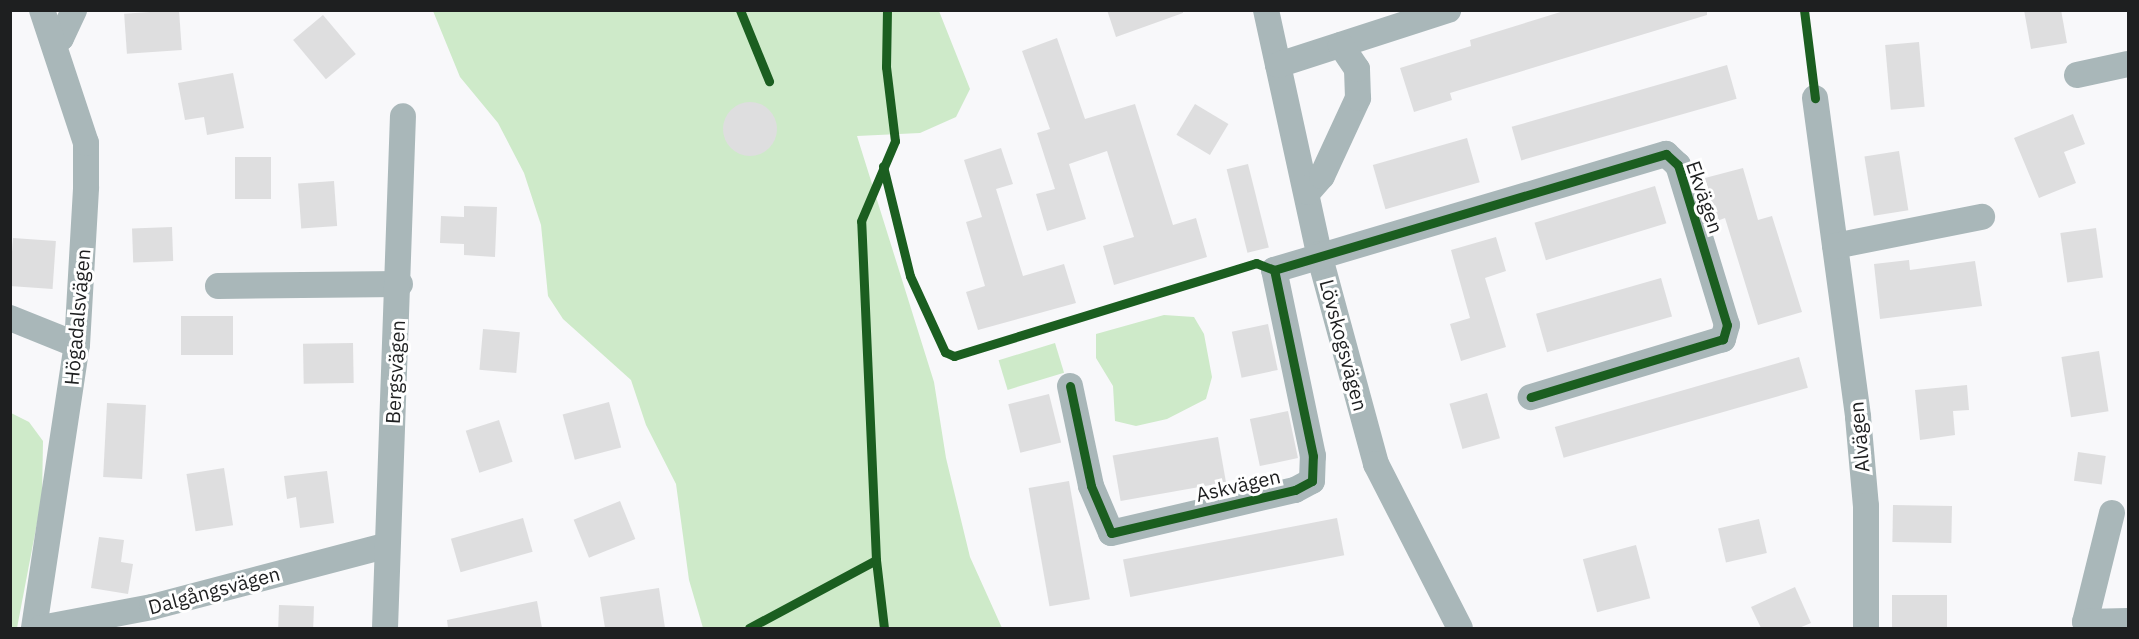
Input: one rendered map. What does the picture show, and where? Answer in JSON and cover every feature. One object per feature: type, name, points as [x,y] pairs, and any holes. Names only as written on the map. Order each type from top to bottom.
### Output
[{"type":"street","name":"Högadalsvägen","points":[[34,628],[77,345],[86,143],[42,10]]},
{"type":"street","points":[[54,42],[61,38],[74,10]]},
{"type":"street","name":"Lövskogsvägen","points":[[1266,10],[1308,192],[1319,254],[1376,464],[1460,628]]},
{"type":"street","points":[[1278,65],[1448,10]]},
{"type":"street","points":[[1308,192],[1322,176],[1358,98],[1357,69],[1341,45]]},
{"type":"street","points":[[2077,75],[2128,64]]},
{"type":"street","name":"Alvägen","points":[[1815,98],[1860,440],[1866,628]]},
{"type":"street","name":"Bergsvägen","points":[[385,628],[385,546],[400,284],[403,116]]},
{"type":"street","name":"Ekvägen","points":[[1319,254],[1657,154],[1673,159],[1727,325],[1724,339],[1531,398]]},
{"type":"street","points":[[1835,246],[1982,218]]},
{"type":"street","name":"Askvägen","points":[[1070,386],[1091,486],[1111,533],[1295,490],[1312,481],[1313,456],[1274,270],[1319,254]]},
{"type":"street","points":[[218,286],[400,284]]},
{"type":"street","points":[[10,318],[77,345]]},
{"type":"street","points":[[2112,513],[2085,622],[2128,621]]},
{"type":"street","name":"Dalgångsvägen","points":[[41,628],[152,618],[385,546]]},
{"type":"green space","points":[[433,11],[939,11],[970,89],[956,117],[920,133],[857,136],[934,382],[946,458],[970,557],[1002,628],[703,628],[689,580],[676,484],[646,425],[631,380],[563,319],[548,296],[541,225],[524,173],[498,123],[460,77]]},
{"type":"green space","points":[[1164,315],[1194,317],[1204,334],[1212,377],[1206,399],[1167,419],[1136,426],[1115,421],[1113,386],[1096,358],[1096,334]]},
{"type":"green space","points":[[1055,343],[1064,373],[1008,390],[999,360]]},
{"type":"green space","points":[[11,413],[29,422],[43,441],[42,497],[17,628],[11,628]]},
{"type":"building","points":[[179,10],[182,50],[127,54],[124,14]]},
{"type":"building","points":[[1107,10],[1183,10],[1183,13],[1116,37]]},
{"type":"building","points":[[1567,10],[1707,10],[1707,15],[1450,93],[1452,100],[1414,112],[1400,68],[1471,46],[1470,40]]},
{"type":"building","points":[[2024,10],[2061,10],[2067,43],[2031,49]]},
{"type":"building","points":[[323,15],[356,54],[326,79],[293,40]]},
{"type":"building","points":[[1057,38],[1085,119],[1135,104],[1173,225],[1196,218],[1207,257],[1114,285],[1103,246],[1134,237],[1107,151],[1069,164],[1086,219],[1047,231],[1036,194],[1055,189],[1037,133],[1050,129],[1022,51]]},
{"type":"building","points":[[1919,42],[1925,107],[1891,110],[1885,45]]},
{"type":"building","points":[[1727,65],[1737,99],[1521,160],[1512,127]]},
{"type":"building","points":[[233,73],[244,128],[207,135],[204,117],[185,120],[178,83]]},
{"type":"building","points":[[750,102],[760,104],[769,110],[775,119],[777,129],[775,139],[769,148],[760,154],[750,156],[740,154],[731,148],[725,139],[723,129],[725,119],[731,110],[740,104]]},
{"type":"building","points":[[1195,104],[1228,124],[1210,155],[1176,135]]},
{"type":"building","points":[[2073,114],[2085,144],[2064,152],[2076,183],[2039,198],[2014,138]]},
{"type":"building","points":[[1467,138],[1480,182],[1385,209],[1373,165]]},
{"type":"building","points":[[1001,148],[1013,184],[996,189],[1023,276],[1064,264],[1076,303],[978,330],[966,292],[985,286],[966,222],[982,217],[964,160]]},
{"type":"building","points":[[1899,151],[1908,210],[1874,216],[1864,156]]},
{"type":"building","points":[[235,157],[271,157],[271,199],[235,199]]},
{"type":"building","points":[[1248,164],[1269,247],[1247,253],[1227,169]]},
{"type":"building","points":[[1743,168],[1758,220],[1772,216],[1802,312],[1758,325],[1725,218],[1717,221],[1705,178]]},
{"type":"building","points":[[334,181],[337,226],[301,228],[298,184]]},
{"type":"building","points":[[1655,186],[1666,223],[1546,260],[1535,223]]},
{"type":"building","points":[[464,206],[497,207],[495,257],[464,255],[464,244],[440,243],[441,216],[464,217]]},
{"type":"building","points":[[172,227],[173,261],[133,262],[132,228]]},
{"type":"building","points":[[2096,228],[2103,278],[2067,283],[2060,233]]},
{"type":"building","points":[[1496,237],[1506,271],[1485,278],[1506,347],[1461,361],[1450,324],[1470,318],[1451,250]]},
{"type":"building","points":[[13,238],[56,241],[53,289],[10,286]]},
{"type":"building","points":[[1909,260],[1910,270],[1975,261],[1982,306],[1880,319],[1874,264]]},
{"type":"building","points":[[1661,278],[1672,316],[1547,352],[1536,314]]},
{"type":"building","points":[[181,316],[233,316],[233,355],[181,355]]},
{"type":"building","points":[[1268,324],[1278,370],[1242,378],[1232,332]]},
{"type":"building","points":[[483,329],[520,332],[516,373],[479,370]]},
{"type":"building","points":[[353,343],[354,383],[304,384],[303,344]]},
{"type":"building","points":[[2099,351],[2109,411],[2071,417],[2061,357]]},
{"type":"building","points":[[1799,357],[1808,388],[1564,458],[1555,427]]},
{"type":"building","points":[[1967,385],[1969,410],[1953,411],[1955,435],[1920,440],[1915,390]]},
{"type":"building","points":[[1487,393],[1500,438],[1462,449],[1450,404]]},
{"type":"building","points":[[1049,394],[1061,443],[1020,453],[1008,404]]},
{"type":"building","points":[[609,402],[621,447],[575,460],[563,414]]},
{"type":"building","points":[[107,403],[146,405],[142,479],[103,477]]},
{"type":"building","points":[[1288,411],[1298,458],[1260,466],[1250,419]]},
{"type":"building","points":[[499,420],[513,462],[479,473],[466,431]]},
{"type":"building","points":[[1218,437],[1226,482],[1121,501],[1113,456]]},
{"type":"building","points":[[2078,452],[2106,456],[2102,485],[2074,481]]},
{"type":"building","points":[[224,468],[233,525],[196,531],[186,474]]},
{"type":"building","points":[[327,471],[334,523],[300,528],[296,497],[287,499],[284,476]]},
{"type":"building","points":[[1069,481],[1090,599],[1049,606],[1029,488]]},
{"type":"building","points":[[620,501],[635,539],[589,558],[574,520]]},
{"type":"building","points":[[1893,505],[1952,506],[1951,543],[1892,542]]},
{"type":"building","points":[[523,518],[533,552],[461,572],[451,539]]},
{"type":"building","points":[[1337,518],[1344,555],[1130,597],[1123,560]]},
{"type":"building","points":[[1759,519],[1767,553],[1726,563],[1718,528]]},
{"type":"building","points":[[99,537],[124,540],[121,562],[133,564],[128,594],[91,588]]},
{"type":"building","points":[[1636,545],[1650,598],[1597,612],[1583,559]]},
{"type":"building","points":[[1795,587],[1811,623],[1799,628],[1761,628],[1751,607]]},
{"type":"building","points":[[659,588],[665,628],[605,628],[600,597]]},
{"type":"building","points":[[1892,595],[1947,595],[1947,628],[1892,628]]},
{"type":"building","points":[[537,601],[542,628],[448,628],[447,620]]},
{"type":"building","points":[[279,605],[314,606],[313,628],[278,628]]},
{"type":"cycle path","points":[[740,10],[769,81]]},
{"type":"cycle path","points":[[884,628],[876,560],[861,221],[895,141],[886,67],[887,10]]},
{"type":"cycle path","points":[[1804,10],[1815,98]]},
{"type":"cycle path","points":[[1274,270],[1666,154],[1678,165],[1727,325],[1723,339],[1531,397]]},
{"type":"cycle path","points":[[883,166],[910,276],[945,352],[954,356],[1256,263],[1274,270]]},
{"type":"cycle path","points":[[1070,386],[1091,486],[1111,533],[1295,490],[1312,481],[1313,456],[1274,270]]},
{"type":"cycle path","points":[[749,628],[876,560]]}]
